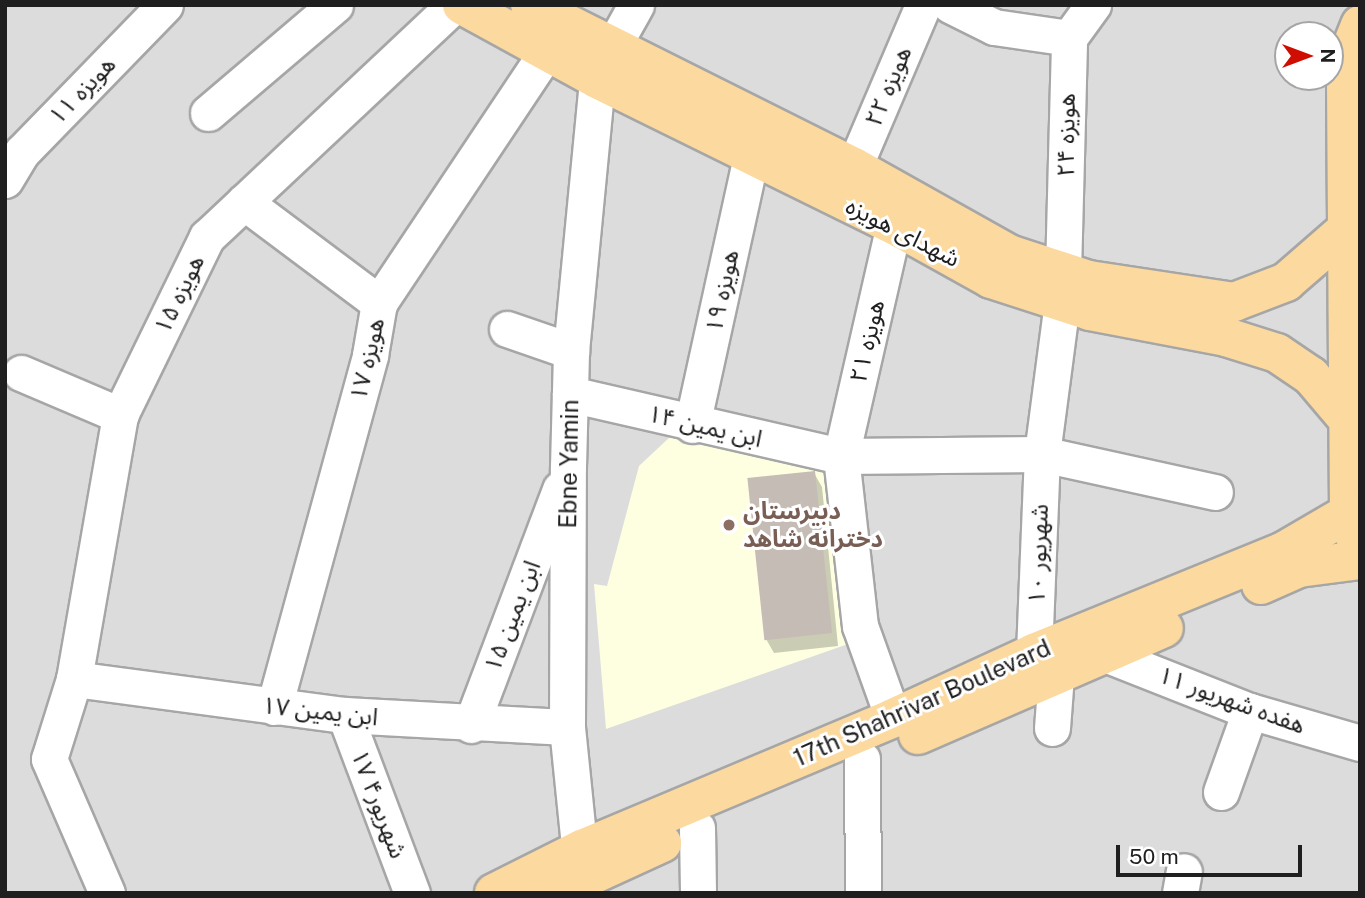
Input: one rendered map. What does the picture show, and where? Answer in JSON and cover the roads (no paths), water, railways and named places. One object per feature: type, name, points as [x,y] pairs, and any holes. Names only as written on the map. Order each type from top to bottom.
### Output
[{"type":"main road","name":"شهدای هویزه","points":[[462,5],[547,51],[605,64],[854,167],[1009,254],[1063,288],[1164,328],[1226,337],[1277,353],[1311,376],[1349,421]]},
{"type":"main road","name":"شهدای هویزه","points":[[530,5],[605,64],[751,157],[894,225],[991,279],[1063,288],[1089,281],[1234,302],[1286,282],[1347,229]]},
{"type":"main road","points":[[1354,530],[1349,421],[1346,60],[1360,25]]},
{"type":"main road","name":"17th Shahrivar Boulevard","points":[[494,893],[575,878],[862,759],[1045,664],[1282,552],[1354,530]]},
{"type":"main road","name":"17th Shahrivar Boulevard","points":[[575,878],[892,718],[1045,664],[1105,654],[1299,568],[1360,560]]},
{"type":"street","name":"هویزه ۱۱","points":[[5,180],[22,152],[165,5]]},
{"type":"street","points":[[208,113],[335,5]]},
{"type":"street","name":"هویزه ۱۵","points":[[107,893],[49,759],[74,679],[120,415],[207,237],[454,5]]},
{"type":"street","points":[[605,64],[636,5]]},
{"type":"street","name":"هویزه ۲۲","points":[[854,167],[923,5]]},
{"type":"street","points":[[950,5],[994,27],[1069,38],[1093,5]]},
{"type":"street","name":"هویزه ۲۴","points":[[1042,454],[1063,288],[1069,38]]},
{"type":"street","name":"هویزه ۱۷","points":[[274,706],[370,355],[380,303],[547,51]]},
{"type":"street","name":"Ebne Yamin","points":[[575,878],[567,727],[571,351],[605,64]]},
{"type":"street","name":"هویزه ۱۹","points":[[692,425],[751,157]]},
{"type":"street","points":[[244,202],[380,303]]},
{"type":"street","name":"هویزه ۲۱","points":[[892,718],[860,626],[841,456],[894,225]]},
{"type":"street","points":[[507,329],[571,351]]},
{"type":"street","points":[[21,373],[120,415]]},
{"type":"street","name":"ابن یمین ۱۴","points":[[570,394],[692,425],[841,456],[1042,454],[1215,492]]},
{"type":"street","name":"شهریور ۱۰","points":[[1042,454],[1045,664],[1052,728]]},
{"type":"street","name":"ابن یمین ۱۵","points":[[471,725],[568,467]]},
{"type":"street","name":"هفده شهریور ۱۱","points":[[1105,654],[1250,710],[1360,743]]},
{"type":"street","name":"ابن یمین ۱۷","points":[[74,679],[345,715],[471,725],[567,727]]},
{"type":"street","points":[[1220,792],[1250,710]]},
{"type":"street","name":"۱۷ شهریور۴","points":[[345,715],[412,893]]},
{"type":"street","points":[[862,759],[863,893]]},
{"type":"street","points":[[697,828],[698,893]]},
{"type":"place","name":"دبیرستان دخترانه شاهد","points":[[729,525]]}]
